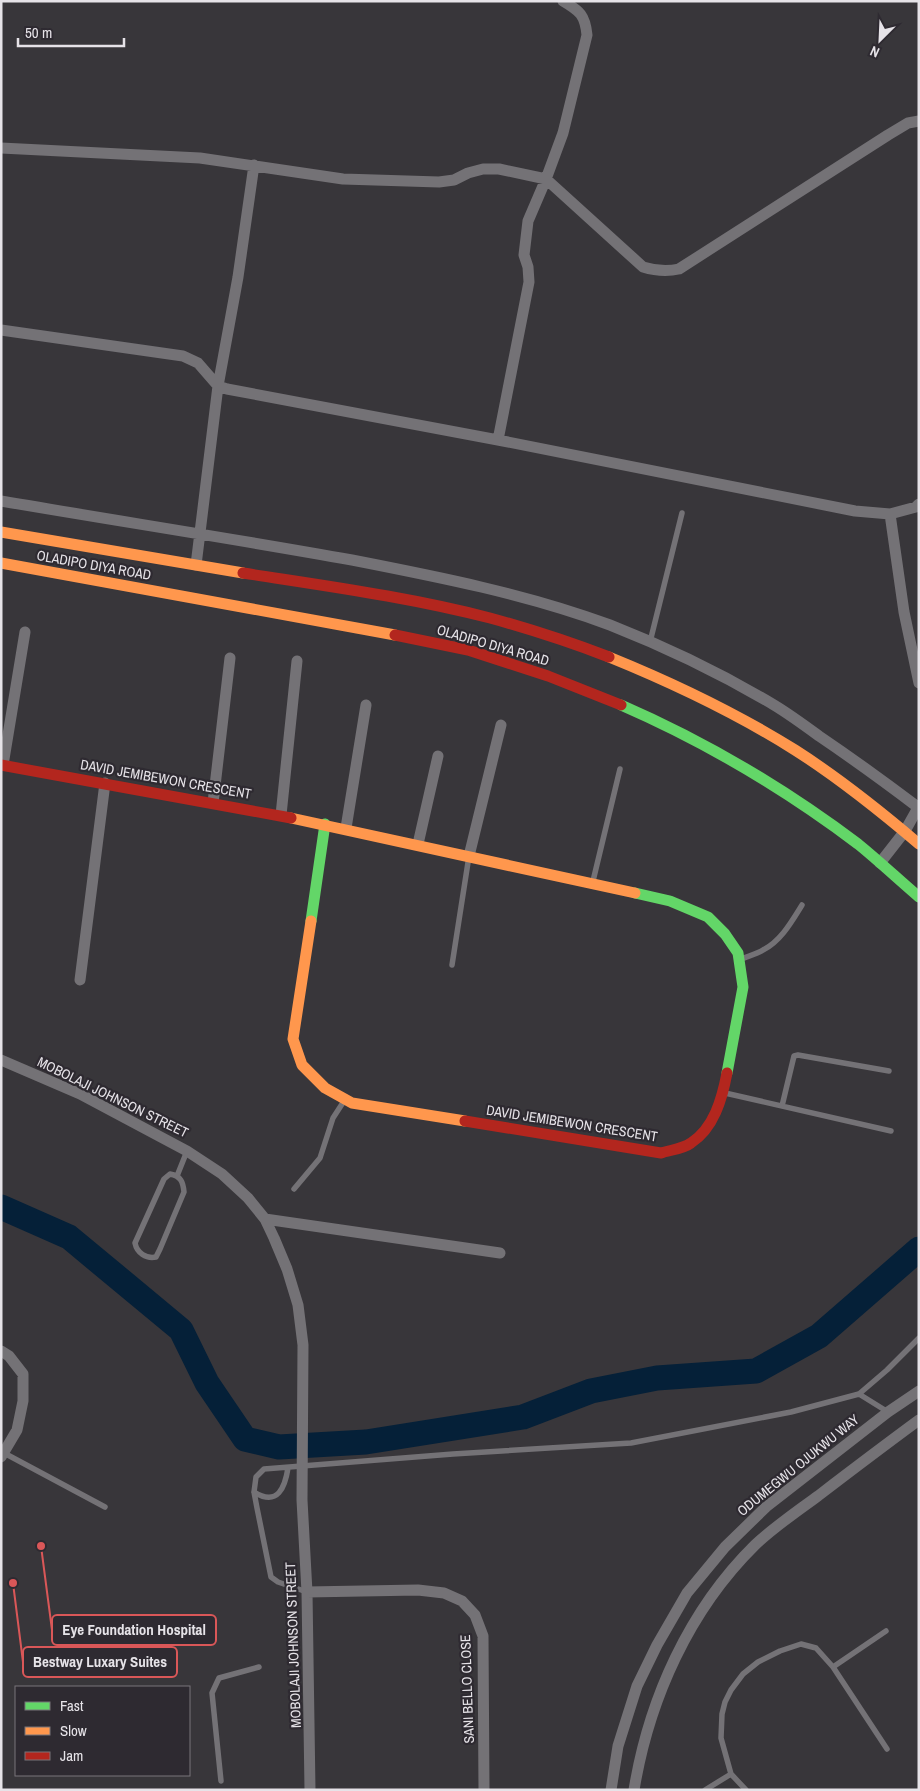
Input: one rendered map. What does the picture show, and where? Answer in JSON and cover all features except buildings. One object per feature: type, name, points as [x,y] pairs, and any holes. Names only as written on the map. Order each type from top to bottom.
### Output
[{"type":"main road","name":"OLADIPO DIYA ROAD","points":[[1,532],[403,598],[479,615],[560,639],[639,669],[725,709],[804,755],[905,831],[919,844]]},
{"type":"main road","name":"OLADIPO DIYA ROAD","points":[[1,563],[468,650],[548,676],[623,706],[706,745],[784,792],[859,845],[919,897]]},
{"type":"main road","name":"DAVID JEMIBEWON CRESCENT","points":[[2,765],[105,783],[213,803],[281,816],[325,824],[346,828],[670,901],[708,917],[725,934],[738,953],[743,987],[723,1092],[711,1124],[690,1144],[661,1153],[352,1103],[325,1088],[302,1065],[293,1039],[325,824]]},
{"type":"street","points":[[498,440],[529,282],[528,267],[524,255],[528,221],[563,133],[586,36],[586,24],[580,11],[563,1]]},
{"type":"street","points":[[1,148],[200,158],[343,179],[439,182],[454,180],[468,173],[483,169],[499,169],[546,179],[643,267],[667,272],[680,269],[888,135],[908,123],[919,121]]},
{"type":"street","points":[[196,565],[218,386],[238,277],[254,165]]},
{"type":"street","points":[[1,330],[183,356],[198,363],[218,386],[226,389],[498,440],[855,511],[890,514],[916,507],[919,504]]},
{"type":"street","points":[[1,501],[286,548],[415,572],[494,589],[609,625],[709,670],[775,706],[919,807],[905,831],[880,863]]},
{"type":"street","points":[[890,514],[904,612],[919,683]]},
{"type":"street","points":[[2,765],[25,632]]},
{"type":"street","points":[[213,803],[230,658]]},
{"type":"street","points":[[281,816],[297,661]]},
{"type":"street","points":[[346,828],[366,706]]},
{"type":"street","points":[[469,856],[501,725]]},
{"type":"street","points":[[418,844],[438,756]]},
{"type":"street","points":[[80,980],[105,783]]},
{"type":"street","name":"MOBOLAJI JOHNSON STREET","points":[[1,1060],[80,1094],[187,1150],[222,1174],[248,1198],[265,1219],[287,1268],[298,1305],[303,1345],[302,1500],[307,1592],[310,1790]]},
{"type":"street","points":[[265,1219],[500,1253]]},
{"type":"street","points":[[1,1351],[9,1356],[23,1374],[23,1401],[17,1430],[3,1455]]},
{"type":"street","name":"ODUMEGWU OJUKWU WAY","points":[[612,1790],[618,1746],[637,1686],[657,1645],[687,1593],[725,1547],[766,1507],[888,1412],[919,1391]]},
{"type":"street","points":[[634,1790],[638,1764],[669,1670],[691,1627],[724,1579],[756,1545],[789,1517],[919,1420]]},
{"type":"street","name":"SANI BELLO CLOSE","points":[[307,1592],[418,1590],[444,1593],[462,1601],[475,1615],[483,1636],[484,1790]]},
{"type":"lane","points":[[650,642],[682,513]]},
{"type":"lane","points":[[592,883],[620,768]]},
{"type":"lane","points":[[452,966],[469,856]]},
{"type":"lane","points":[[739,960],[764,950],[775,942],[788,927],[802,905]]},
{"type":"lane","points":[[782,1106],[794,1056],[798,1055],[889,1071]]},
{"type":"lane","points":[[723,1092],[891,1130]]},
{"type":"lane","points":[[294,1189],[320,1158],[333,1118],[345,1099]]},
{"type":"lane","points":[[177,1176],[187,1150]]},
{"type":"lane","points":[[170,1174],[177,1176],[183,1183],[184,1192],[160,1249],[156,1257],[150,1258],[142,1255],[136,1248],[135,1243],[164,1180],[170,1174]]},
{"type":"lane","points":[[307,1592],[278,1582],[271,1577],[254,1492],[256,1477],[264,1470],[453,1454],[631,1443],[791,1412],[859,1394],[887,1370],[919,1338]]},
{"type":"lane","points":[[859,1394],[888,1412]]},
{"type":"lane","points":[[3,1455],[105,1507]]},
{"type":"lane","points":[[254,1492],[268,1498],[275,1496],[282,1491],[286,1483],[288,1468]]},
{"type":"lane","points":[[833,1667],[886,1631]]},
{"type":"lane","points":[[746,1790],[731,1774],[721,1738],[721,1720],[725,1702],[743,1674],[758,1662],[780,1651],[801,1644],[816,1648],[833,1667],[887,1749]]},
{"type":"lane","points":[[221,1780],[212,1693],[219,1678],[258,1666]]},
{"type":"lane","points":[[705,1790],[731,1774]]},
{"type":"waterway","points":[[1,1207],[69,1237],[181,1330],[207,1383],[245,1439],[279,1447],[366,1442],[523,1417],[591,1391],[657,1378],[756,1371],[819,1336],[919,1249]]},
{"type":"traffic: fast","points":[[621,705],[653,719],[714,751],[802,804],[858,844],[919,897]]},
{"type":"traffic: fast","points":[[311,921],[325,824]]},
{"type":"traffic: fast","points":[[635,893],[670,901],[708,917],[725,934],[738,953],[743,987],[727,1073]]},
{"type":"traffic: slow","points":[[1,532],[243,573]]},
{"type":"traffic: slow","points":[[1,563],[395,635]]},
{"type":"traffic: slow","points":[[609,657],[704,699],[773,736],[843,783],[919,844]]},
{"type":"traffic: slow","points":[[291,818],[635,893]]},
{"type":"traffic: slow","points":[[311,921],[293,1039],[302,1065],[325,1088],[352,1103],[465,1121]]},
{"type":"traffic: jam","points":[[243,573],[367,593],[460,611],[535,631],[609,657]]},
{"type":"traffic: jam","points":[[395,635],[468,650],[548,676],[621,705]]},
{"type":"traffic: jam","points":[[1,765],[291,818]]},
{"type":"traffic: jam","points":[[465,1121],[661,1153],[688,1145],[706,1129],[716,1112],[727,1073]]},
{"type":"place","name":"Eye Foundation Hospital","points":[[41,1546]]},
{"type":"place","name":"Bestway Luxary Suites","points":[[13,1583]]}]
